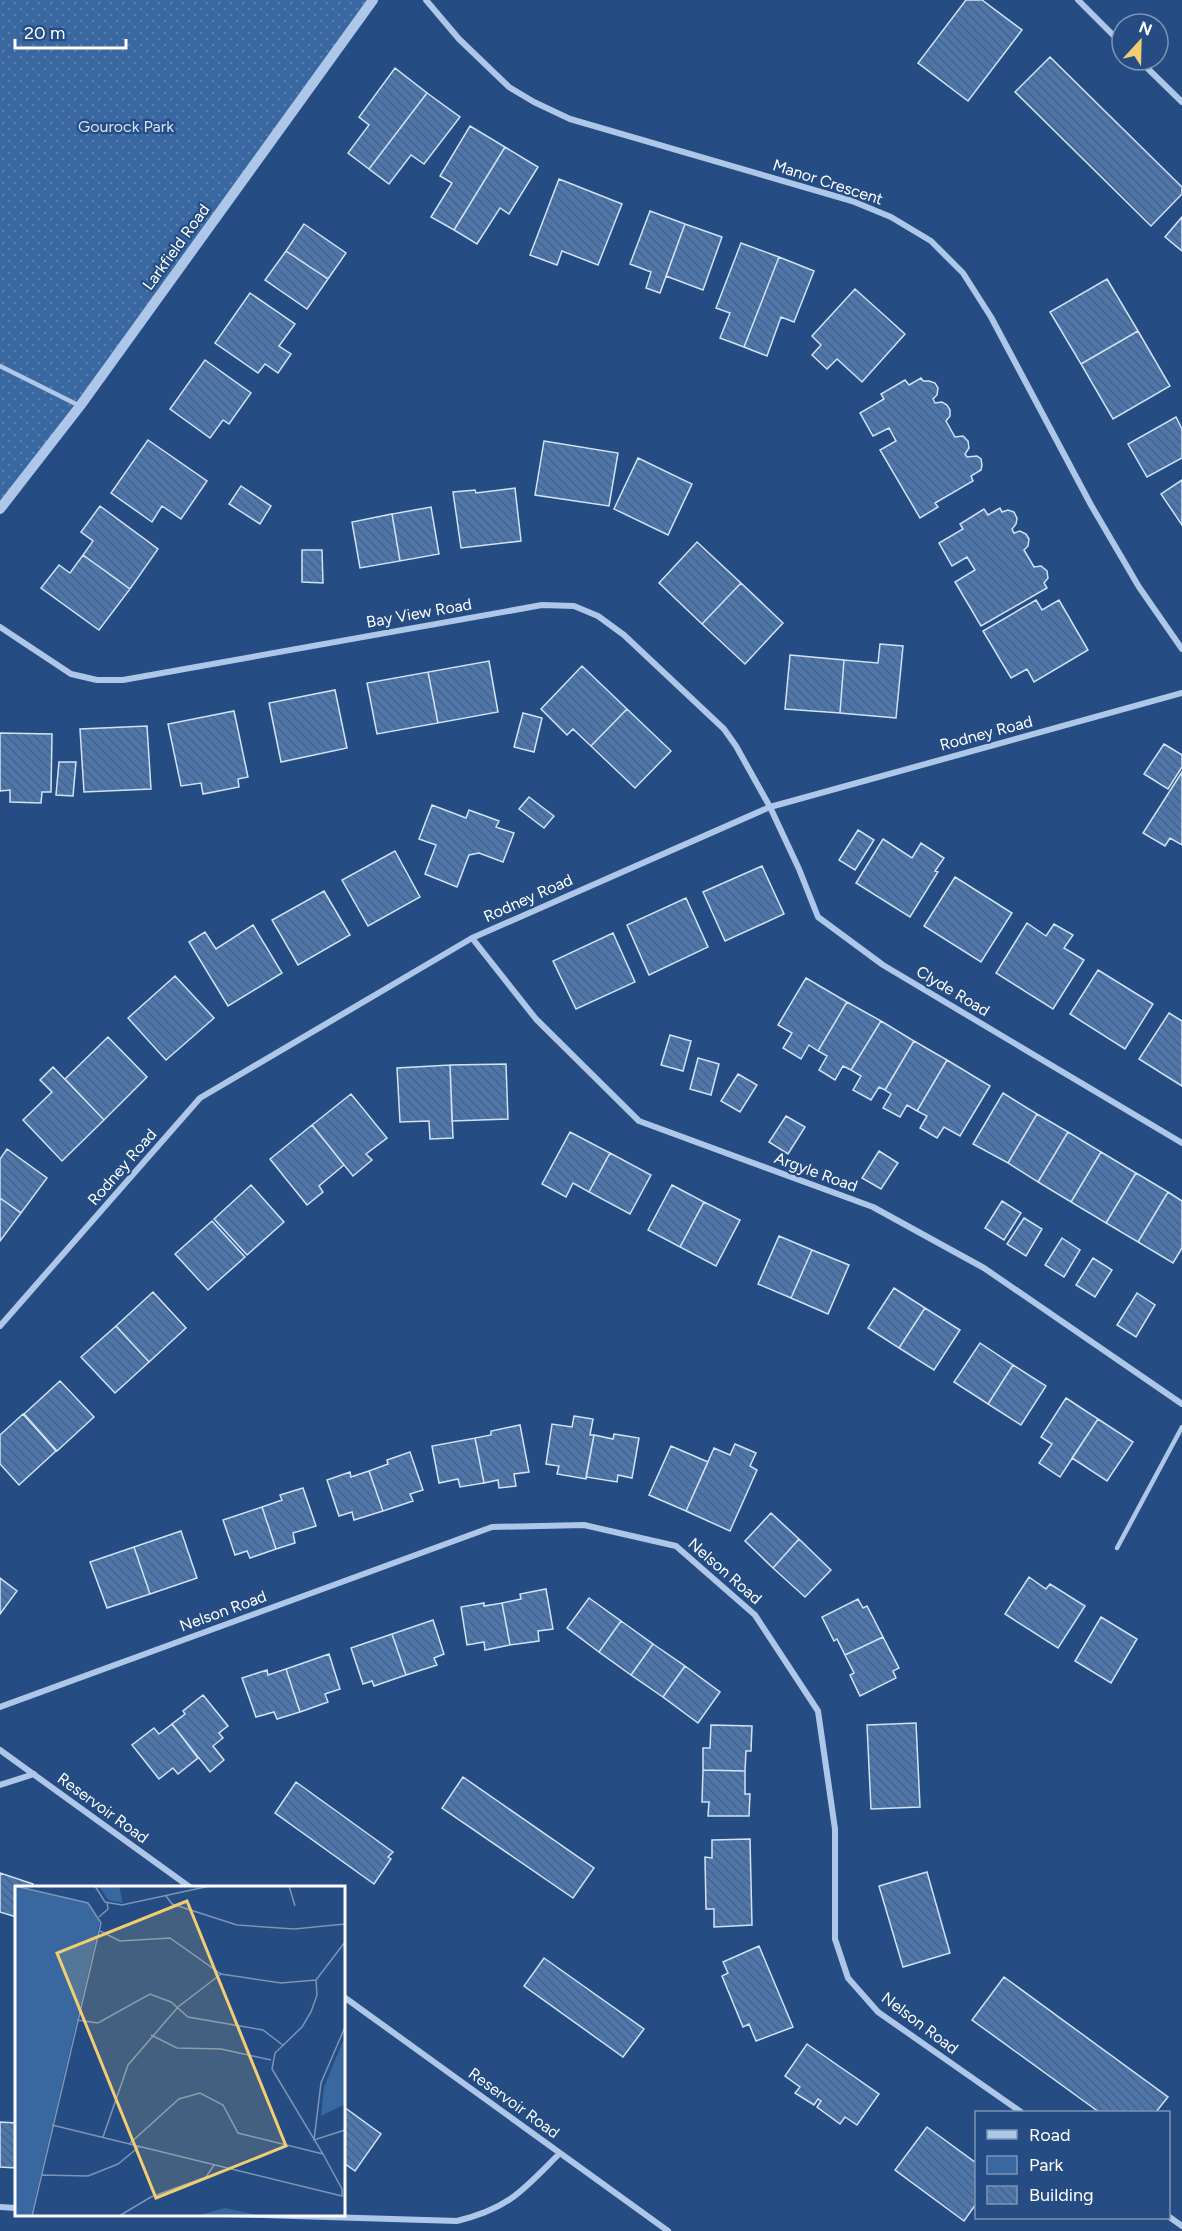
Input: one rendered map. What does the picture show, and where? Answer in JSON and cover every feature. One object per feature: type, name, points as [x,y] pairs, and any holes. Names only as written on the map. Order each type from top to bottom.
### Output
[{"type":"street","name":"Larkfield Road","points":[[0,508],[80,406],[373,0]]},
{"type":"street","name":"Manor Crescent","points":[[426,0],[459,39],[509,87],[534,102],[570,119],[852,201],[891,217],[931,241],[963,273],[991,317],[1091,505],[1139,587],[1182,649]]},
{"type":"street","points":[[1078,0],[1110,32]]},
{"type":"street","points":[[1151,72],[1182,102]]},
{"type":"street","name":"Bay View Road","points":[[0,627],[71,674],[97,680],[123,680],[542,605],[574,606],[598,616],[624,635],[724,729],[770,807]]},
{"type":"street","name":"Rodney Road","points":[[0,1326],[200,1098],[472,938],[770,807],[1182,693]]},
{"type":"street","name":"Clyde Road","points":[[770,807],[818,917],[883,965],[1182,1143]]},
{"type":"street","name":"Argyle Road","points":[[472,938],[536,1019],[639,1120],[873,1207],[984,1268],[1182,1404]]},
{"type":"street","name":"Nelson Road","points":[[0,1707],[492,1527],[584,1525],[676,1546],[755,1614],[818,1711],[835,1829],[835,1939],[848,1978],[878,2012],[1020,2111]]},
{"type":"street","name":"Reservoir Road","points":[[0,1750],[190,1886]]},
{"type":"street","points":[[0,1785],[34,1774]]},
{"type":"street","name":"Reservoir Road","points":[[345,1998],[668,2231]]},
{"type":"street","points":[[293,2216],[457,2221],[482,2215],[498,2208],[513,2198],[560,2153]]},
{"type":"street","points":[[0,2207],[15,2208]]},
{"type":"lane","points":[[0,366],[80,406]]},
{"type":"lane","points":[[1117,1548],[1182,1426]]},
{"type":"green space","name":"Gourock Park","points":[[0,0],[373,0],[0,509]]},
{"type":"building","points":[[966,0],[982,0],[1022,30],[968,101],[918,63]]},
{"type":"building","points":[[1050,57],[1182,187],[1182,194],[1151,226],[1015,92]]},
{"type":"building","points":[[395,68],[427,93],[369,169],[348,153],[369,125],[359,117]]},
{"type":"building","points":[[427,93],[460,117],[424,164],[411,155],[389,184],[369,169]]},
{"type":"building","points":[[470,126],[505,147],[454,230],[431,217],[452,183],[440,176]]},
{"type":"building","points":[[505,147],[538,167],[509,214],[500,208],[477,244],[454,230]]},
{"type":"building","points":[[559,179],[622,204],[598,265],[562,251],[557,265],[530,255]]},
{"type":"building","points":[[650,211],[685,224],[660,293],[646,288],[651,272],[630,264]]},
{"type":"building","points":[[1182,217],[1182,251],[1165,237]]},
{"type":"building","points":[[304,224],[346,253],[328,279],[286,251]]},
{"type":"building","points":[[685,224],[722,237],[703,290],[666,276]]},
{"type":"building","points":[[741,243],[779,257],[744,347],[720,338],[730,313],[716,308]]},
{"type":"building","points":[[286,251],[328,279],[307,309],[265,280]]},
{"type":"building","points":[[779,257],[814,271],[794,322],[781,317],[767,356],[744,347]]},
{"type":"building","points":[[1107,279],[1138,331],[1081,364],[1050,312]]},
{"type":"building","points":[[855,289],[905,334],[862,382],[837,359],[827,369],[812,355],[821,345],[812,336]]},
{"type":"building","points":[[250,293],[295,324],[279,346],[291,354],[278,373],[265,364],[258,373],[215,343]]},
{"type":"building","points":[[1138,331],[1170,386],[1113,419],[1081,364]]},
{"type":"building","points":[[205,360],[251,393],[229,424],[223,420],[210,438],[170,409]]},
{"type":"building","points":[[921,378],[923,381],[935,383],[938,388],[937,395],[933,399],[935,403],[942,402],[947,405],[950,416],[946,421],[955,437],[963,436],[968,441],[969,448],[965,454],[967,457],[977,456],[981,459],[982,465],[981,470],[971,476],[973,481],[935,503],[938,507],[920,518],[880,450],[896,441],[889,428],[873,436],[860,413],[884,399],[881,394],[905,380],[909,385]]},
{"type":"building","points":[[1176,417],[1182,429],[1182,458],[1147,477],[1128,444]]},
{"type":"building","points":[[148,440],[207,481],[181,519],[162,506],[152,522],[111,493]]},
{"type":"building","points":[[544,441],[618,453],[609,506],[535,495]]},
{"type":"building","points":[[638,458],[692,484],[668,535],[614,509]]},
{"type":"building","points":[[1182,480],[1182,525],[1161,494]]},
{"type":"building","points":[[241,486],[271,506],[260,524],[229,504]]},
{"type":"building","points":[[515,488],[521,541],[461,548],[453,492],[475,490],[476,493]]},
{"type":"building","points":[[100,506],[158,549],[130,589],[83,555],[93,541],[81,532]]},
{"type":"building","points":[[431,507],[439,554],[400,561],[392,514]]},
{"type":"building","points":[[1000,508],[1002,512],[1008,510],[1014,512],[1017,518],[1012,529],[1014,533],[1020,531],[1026,534],[1029,539],[1028,546],[1024,550],[1034,567],[1041,566],[1047,571],[1048,578],[1044,583],[1047,588],[981,626],[955,582],[975,570],[967,557],[952,566],[939,543],[963,529],[960,524],[984,509],[988,515]]},
{"type":"building","points":[[392,514],[400,561],[360,568],[352,522]]},
{"type":"building","points":[[697,542],[741,583],[702,624],[659,583]]},
{"type":"building","points":[[302,550],[322,550],[323,583],[302,582]]},
{"type":"building","points":[[83,555],[130,589],[99,630],[41,588],[59,565],[70,573]]},
{"type":"building","points":[[741,583],[783,623],[745,664],[702,624]]},
{"type":"building","points":[[1036,600],[1042,610],[1059,600],[1088,650],[1034,682],[1027,669],[1011,678],[983,631]]},
{"type":"building","points":[[880,644],[903,646],[896,718],[840,713],[844,660],[878,663]]},
{"type":"building","points":[[790,655],[844,660],[840,713],[785,709]]},
{"type":"building","points":[[489,661],[498,712],[438,723],[428,672]]},
{"type":"building","points":[[582,666],[627,709],[591,746],[573,729],[567,735],[541,709]]},
{"type":"building","points":[[428,672],[438,723],[377,734],[367,683]]},
{"type":"building","points":[[335,690],[347,748],[281,762],[269,703]]},
{"type":"building","points":[[627,709],[671,751],[635,788],[591,746]]},
{"type":"building","points":[[234,711],[248,777],[238,779],[239,787],[203,794],[201,783],[181,786],[168,724]]},
{"type":"building","points":[[523,713],[542,718],[534,752],[514,747]]},
{"type":"building","points":[[147,726],[151,789],[84,792],[80,729]]},
{"type":"building","points":[[0,733],[52,734],[51,792],[42,792],[41,803],[10,802],[10,790],[0,791]]},
{"type":"building","points":[[1164,744],[1182,755],[1182,767],[1168,789],[1144,774]]},
{"type":"building","points":[[59,762],[76,762],[73,796],[56,795]]},
{"type":"building","points":[[1182,772],[1182,845],[1170,838],[1165,846],[1143,833]]},
{"type":"building","points":[[529,797],[554,816],[544,828],[519,809]]},
{"type":"building","points":[[432,805],[466,818],[469,810],[499,821],[496,827],[514,833],[503,862],[479,853],[469,855],[457,887],[425,874],[436,845],[419,839]]},
{"type":"building","points":[[858,830],[874,840],[855,870],[839,860]]},
{"type":"building","points":[[883,839],[912,858],[921,843],[944,858],[910,917],[856,883]]},
{"type":"building","points":[[395,851],[420,897],[368,926],[342,880]]},
{"type":"building","points":[[762,866],[784,914],[725,941],[703,892]]},
{"type":"building","points":[[955,877],[1012,913],[981,962],[924,926]]},
{"type":"building","points":[[324,891],[350,935],[298,965],[272,920]]},
{"type":"building","points":[[686,898],[708,947],[649,975],[627,925]]},
{"type":"building","points":[[1027,923],[1046,936],[1054,924],[1073,935],[1064,948],[1084,960],[1053,1009],[996,973]]},
{"type":"building","points":[[253,925],[282,973],[228,1006],[189,942],[205,932],[216,949]]},
{"type":"building","points":[[613,933],[635,982],[576,1009],[553,961]]},
{"type":"building","points":[[1098,970],[1153,1004],[1125,1049],[1070,1014]]},
{"type":"building","points":[[175,976],[214,1018],[166,1060],[128,1018]]},
{"type":"building","points":[[806,978],[847,1002],[818,1051],[809,1045],[801,1059],[783,1048],[792,1033],[778,1025]]},
{"type":"building","points":[[847,1002],[881,1021],[851,1070],[843,1066],[835,1080],[819,1070],[827,1056],[818,1051]]},
{"type":"building","points":[[1169,1013],[1182,1021],[1182,1086],[1139,1059]]},
{"type":"building","points":[[881,1021],[914,1041],[885,1090],[879,1087],[871,1100],[853,1090],[861,1076],[851,1070]]},
{"type":"building","points":[[670,1035],[691,1041],[683,1071],[661,1065]]},
{"type":"building","points":[[108,1037],[147,1077],[104,1120],[65,1079]]},
{"type":"building","points":[[914,1041],[947,1060],[917,1111],[907,1105],[900,1117],[883,1108],[891,1094],[885,1090]]},
{"type":"building","points":[[698,1058],[719,1064],[711,1095],[690,1089]]},
{"type":"building","points":[[947,1060],[990,1086],[960,1136],[944,1127],[937,1138],[920,1128],[927,1116],[917,1111]]},
{"type":"building","points":[[506,1064],[508,1119],[452,1121],[450,1065]]},
{"type":"building","points":[[450,1065],[453,1138],[430,1139],[429,1121],[400,1122],[397,1068]]},
{"type":"building","points":[[53,1067],[104,1120],[62,1161],[23,1120],[52,1092],[40,1080]]},
{"type":"building","points":[[738,1074],[757,1085],[740,1112],[721,1101]]},
{"type":"building","points":[[1003,1093],[1037,1114],[1008,1163],[973,1144]]},
{"type":"building","points":[[351,1094],[387,1138],[366,1154],[372,1160],[353,1176],[312,1125]]},
{"type":"building","points":[[1037,1114],[1068,1132],[1038,1182],[1008,1163]]},
{"type":"building","points":[[786,1116],[805,1127],[788,1154],[769,1142]]},
{"type":"building","points":[[312,1125],[344,1165],[319,1186],[323,1192],[307,1205],[270,1159]]},
{"type":"building","points":[[570,1132],[610,1153],[589,1192],[573,1183],[566,1197],[542,1184]]},
{"type":"building","points":[[1068,1132],[1101,1152],[1071,1202],[1038,1182]]},
{"type":"building","points":[[7,1149],[47,1178],[21,1213],[0,1198],[0,1159]]},
{"type":"building","points":[[879,1151],[898,1163],[881,1189],[862,1178]]},
{"type":"building","points":[[1101,1152],[1136,1173],[1106,1223],[1071,1202]]},
{"type":"building","points":[[610,1153],[651,1175],[630,1214],[589,1192]]},
{"type":"building","points":[[1136,1173],[1168,1192],[1138,1242],[1106,1223]]},
{"type":"building","points":[[251,1185],[284,1222],[247,1255],[214,1219]]},
{"type":"building","points":[[672,1185],[704,1202],[680,1247],[648,1230]]},
{"type":"building","points":[[1168,1192],[1182,1201],[1182,1248],[1173,1263],[1138,1242]]},
{"type":"building","points":[[0,1198],[21,1213],[0,1241]]},
{"type":"building","points":[[1002,1201],[1021,1213],[1004,1240],[985,1228]]},
{"type":"building","points":[[704,1202],[740,1220],[716,1266],[680,1247]]},
{"type":"building","points":[[1024,1218],[1042,1229],[1026,1256],[1007,1244]]},
{"type":"building","points":[[212,1221],[245,1257],[208,1290],[175,1254]]},
{"type":"building","points":[[779,1236],[812,1250],[791,1298],[758,1284]]},
{"type":"building","points":[[1062,1238],[1080,1250],[1064,1277],[1045,1265]]},
{"type":"building","points":[[812,1250],[849,1265],[828,1314],[791,1298]]},
{"type":"building","points":[[1093,1258],[1112,1270],[1095,1297],[1076,1285]]},
{"type":"building","points":[[894,1288],[925,1308],[899,1348],[868,1328]]},
{"type":"building","points":[[153,1292],[186,1328],[149,1362],[116,1326]]},
{"type":"building","points":[[1137,1293],[1155,1305],[1136,1337],[1117,1325]]},
{"type":"building","points":[[925,1308],[960,1330],[934,1370],[899,1348]]},
{"type":"building","points":[[116,1326],[149,1362],[115,1393],[81,1357]]},
{"type":"building","points":[[980,1343],[1013,1365],[988,1404],[954,1382]]},
{"type":"building","points":[[1013,1365],[1046,1386],[1021,1425],[988,1404]]},
{"type":"building","points":[[60,1381],[94,1417],[57,1451],[24,1414]]},
{"type":"building","points":[[1066,1398],[1098,1419],[1060,1477],[1039,1463],[1052,1444],[1041,1437]]},
{"type":"building","points":[[23,1414],[56,1451],[19,1485],[0,1464],[0,1435]]},
{"type":"building","points":[[574,1416],[593,1419],[590,1435],[594,1435],[586,1479],[557,1474],[559,1466],[546,1464],[552,1424],[572,1427]]},
{"type":"building","points":[[1098,1419],[1133,1442],[1107,1481],[1072,1458]]},
{"type":"building","points":[[520,1425],[529,1472],[514,1474],[516,1486],[499,1488],[498,1480],[484,1483],[475,1438],[491,1435],[491,1431]]},
{"type":"building","points":[[614,1434],[639,1438],[632,1478],[618,1475],[617,1482],[586,1477],[594,1435],[613,1439]]},
{"type":"building","points":[[475,1438],[484,1483],[460,1487],[458,1479],[439,1483],[432,1446]]},
{"type":"building","points":[[735,1444],[756,1453],[750,1466],[757,1470],[730,1531],[686,1511],[714,1448],[730,1455]]},
{"type":"building","points":[[671,1446],[708,1462],[686,1511],[649,1495]]},
{"type":"building","points":[[410,1452],[423,1490],[410,1494],[413,1501],[383,1511],[369,1471],[388,1464],[387,1460]]},
{"type":"building","points":[[369,1471],[383,1511],[354,1520],[352,1512],[339,1516],[327,1480],[350,1472],[351,1477]]},
{"type":"building","points":[[303,1488],[316,1526],[293,1533],[295,1543],[276,1549],[262,1507],[282,1500],[280,1495]]},
{"type":"building","points":[[262,1507],[276,1549],[250,1558],[247,1551],[235,1555],[223,1520]]},
{"type":"building","points":[[771,1513],[799,1539],[773,1568],[745,1541]]},
{"type":"building","points":[[181,1531],[197,1578],[150,1594],[134,1547]]},
{"type":"building","points":[[799,1539],[831,1570],[805,1597],[773,1568]]},
{"type":"building","points":[[134,1547],[150,1594],[107,1608],[90,1562]]},
{"type":"building","points":[[1029,1577],[1046,1589],[1050,1584],[1085,1606],[1058,1648],[1005,1614]]},
{"type":"building","points":[[0,1578],[17,1591],[0,1614]]},
{"type":"building","points":[[546,1589],[553,1629],[538,1631],[539,1641],[510,1645],[502,1603],[521,1599],[520,1594]]},
{"type":"building","points":[[589,1598],[621,1621],[599,1652],[567,1628]]},
{"type":"building","points":[[858,1599],[863,1608],[867,1606],[883,1637],[845,1655],[837,1639],[834,1641],[822,1617]]},
{"type":"building","points":[[484,1603],[484,1606],[502,1603],[510,1645],[485,1650],[484,1642],[467,1645],[461,1607]]},
{"type":"building","points":[[1101,1617],[1137,1639],[1111,1683],[1075,1661]]},
{"type":"building","points":[[433,1620],[444,1654],[434,1658],[437,1665],[406,1675],[392,1634]]},
{"type":"building","points":[[621,1621],[653,1644],[631,1675],[599,1652]]},
{"type":"building","points":[[392,1634],[406,1675],[374,1686],[372,1681],[363,1684],[351,1648]]},
{"type":"building","points":[[883,1637],[899,1668],[893,1671],[896,1678],[860,1696],[850,1675],[854,1673],[845,1655]]},
{"type":"building","points":[[653,1644],[685,1666],[663,1697],[631,1675]]},
{"type":"building","points":[[329,1654],[340,1689],[325,1694],[328,1702],[300,1712],[286,1669]]},
{"type":"building","points":[[685,1666],[720,1692],[698,1723],[663,1697]]},
{"type":"building","points":[[286,1669],[300,1712],[277,1719],[274,1712],[256,1717],[242,1678],[267,1670],[268,1675]]},
{"type":"building","points":[[203,1695],[228,1726],[219,1733],[223,1738],[213,1746],[224,1760],[210,1772],[172,1724],[185,1714],[183,1711]]},
{"type":"building","points":[[916,1723],[920,1807],[871,1809],[867,1725]]},
{"type":"building","points":[[172,1724],[198,1758],[178,1774],[173,1768],[159,1779],[132,1745],[154,1728],[159,1734]]},
{"type":"building","points":[[711,1725],[752,1726],[751,1751],[746,1751],[745,1771],[703,1770],[703,1748],[710,1748]]},
{"type":"building","points":[[703,1770],[745,1771],[745,1794],[750,1794],[749,1816],[708,1816],[709,1802],[702,1802]]},
{"type":"building","points":[[463,1777],[594,1868],[573,1898],[442,1808]]},
{"type":"building","points":[[296,1782],[393,1852],[388,1857],[391,1859],[374,1884],[275,1813]]},
{"type":"building","points":[[750,1839],[752,1925],[714,1927],[714,1909],[706,1909],[705,1857],[712,1858],[712,1840]]},
{"type":"building","points":[[927,1872],[950,1953],[903,1967],[879,1886]]},
{"type":"building","points":[[0,1873],[33,1884],[32,1886],[15,1886],[15,1917],[0,1912]]},
{"type":"building","points":[[759,1946],[793,2027],[756,2041],[749,2024],[743,2027],[722,1976],[728,1973],[723,1962]]},
{"type":"building","points":[[544,1958],[644,2029],[623,2057],[524,1986]]},
{"type":"building","points":[[1004,1977],[1168,2097],[1157,2111],[1098,2111],[972,2020]]},
{"type":"building","points":[[807,2044],[879,2094],[857,2125],[845,2117],[840,2124],[817,2107],[821,2101],[818,2099],[814,2105],[795,2093],[800,2087],[785,2076]]},
{"type":"building","points":[[345,2108],[381,2134],[355,2171],[345,2164]]},
{"type":"building","points":[[0,2122],[15,2123],[15,2168],[0,2167]]},
{"type":"building","points":[[927,2127],[975,2162],[975,2205],[964,2221],[895,2170]]}]
